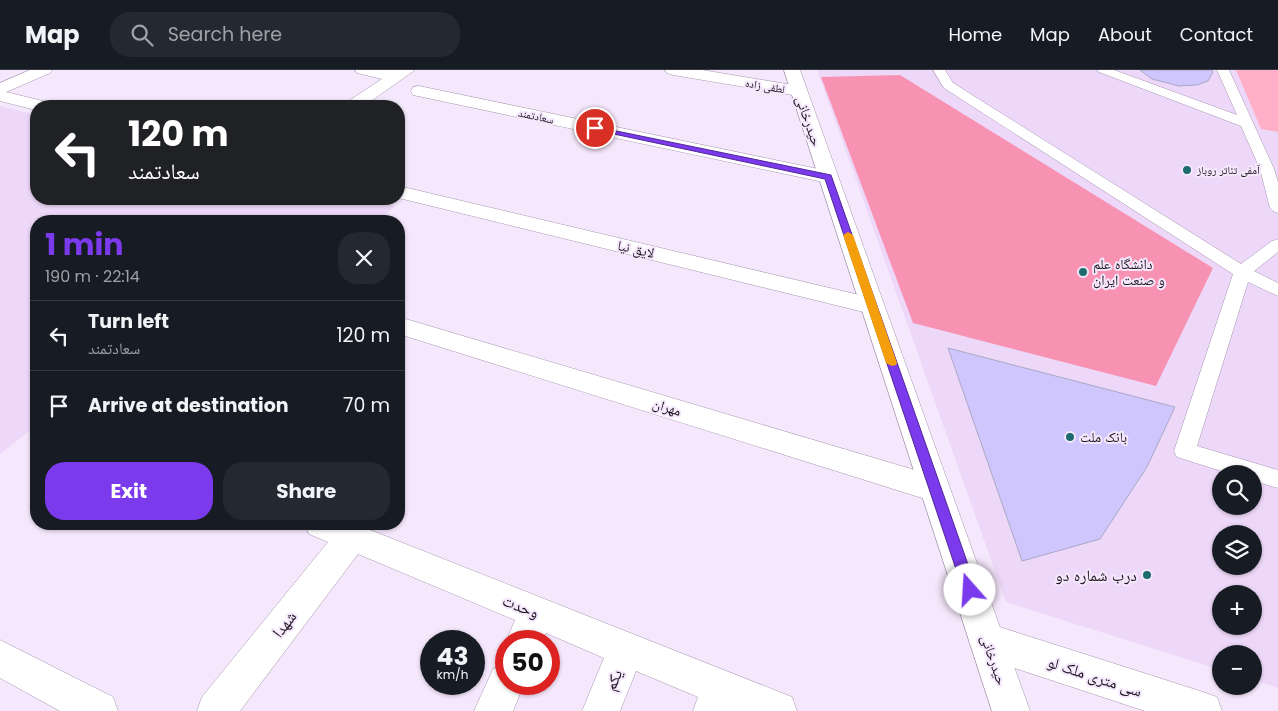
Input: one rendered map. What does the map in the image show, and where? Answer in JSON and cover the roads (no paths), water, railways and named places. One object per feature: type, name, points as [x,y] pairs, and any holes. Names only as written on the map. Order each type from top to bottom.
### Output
[{"type":"street","points":[[0,89],[44,70]]},
{"type":"street","points":[[363,70],[402,73]]},
{"type":"street","name":"لطفی زاده","points":[[673,70],[795,81]]},
{"type":"street","points":[[362,100],[402,73]]},
{"type":"street","name":"حیدرخانی","points":[[795,81],[1011,711]]},
{"type":"street","name":"سعادتمند","points":[[419,91],[828,177]]},
{"type":"street","points":[[0,96],[30,104]]},
{"type":"street","name":"لایق نیا","points":[[405,193],[872,306]]},
{"type":"street","name":"مهران","points":[[405,327],[935,489]]},
{"type":"street","name":"وحدت","points":[[335,530],[530,627],[626,649],[716,699],[778,711]]},
{"type":"street","name":"شهدا","points":[[216,711],[352,537]]},
{"type":"street","name":"سی متری ملک لو","points":[[987,641],[1203,711]]},
{"type":"street","name":"یکم","points":[[601,711],[626,649]]},
{"type":"street","points":[[0,658],[99,711]]},
{"type":"street","points":[[493,711],[500,695]]},
{"type":"lane","points":[[939,70],[948,85],[1242,272],[1278,290]]},
{"type":"lane","points":[[1103,70],[1246,123]]},
{"type":"lane","points":[[1223,70],[1246,123],[1272,170],[1278,208]]},
{"type":"lane","points":[[1278,244],[1242,272],[1185,451],[1278,479]]},
{"type":"place","name":"آمفی تئاتر روباز","points":[[1187,170]]},
{"type":"place","name":"دانشگاه علم و صنعت ایران","points":[[1083,272]]},
{"type":"place","name":"بانک ملت","points":[[1070,437]]},
{"type":"place","name":"درب شماره دو","points":[[1147,575]]}]
